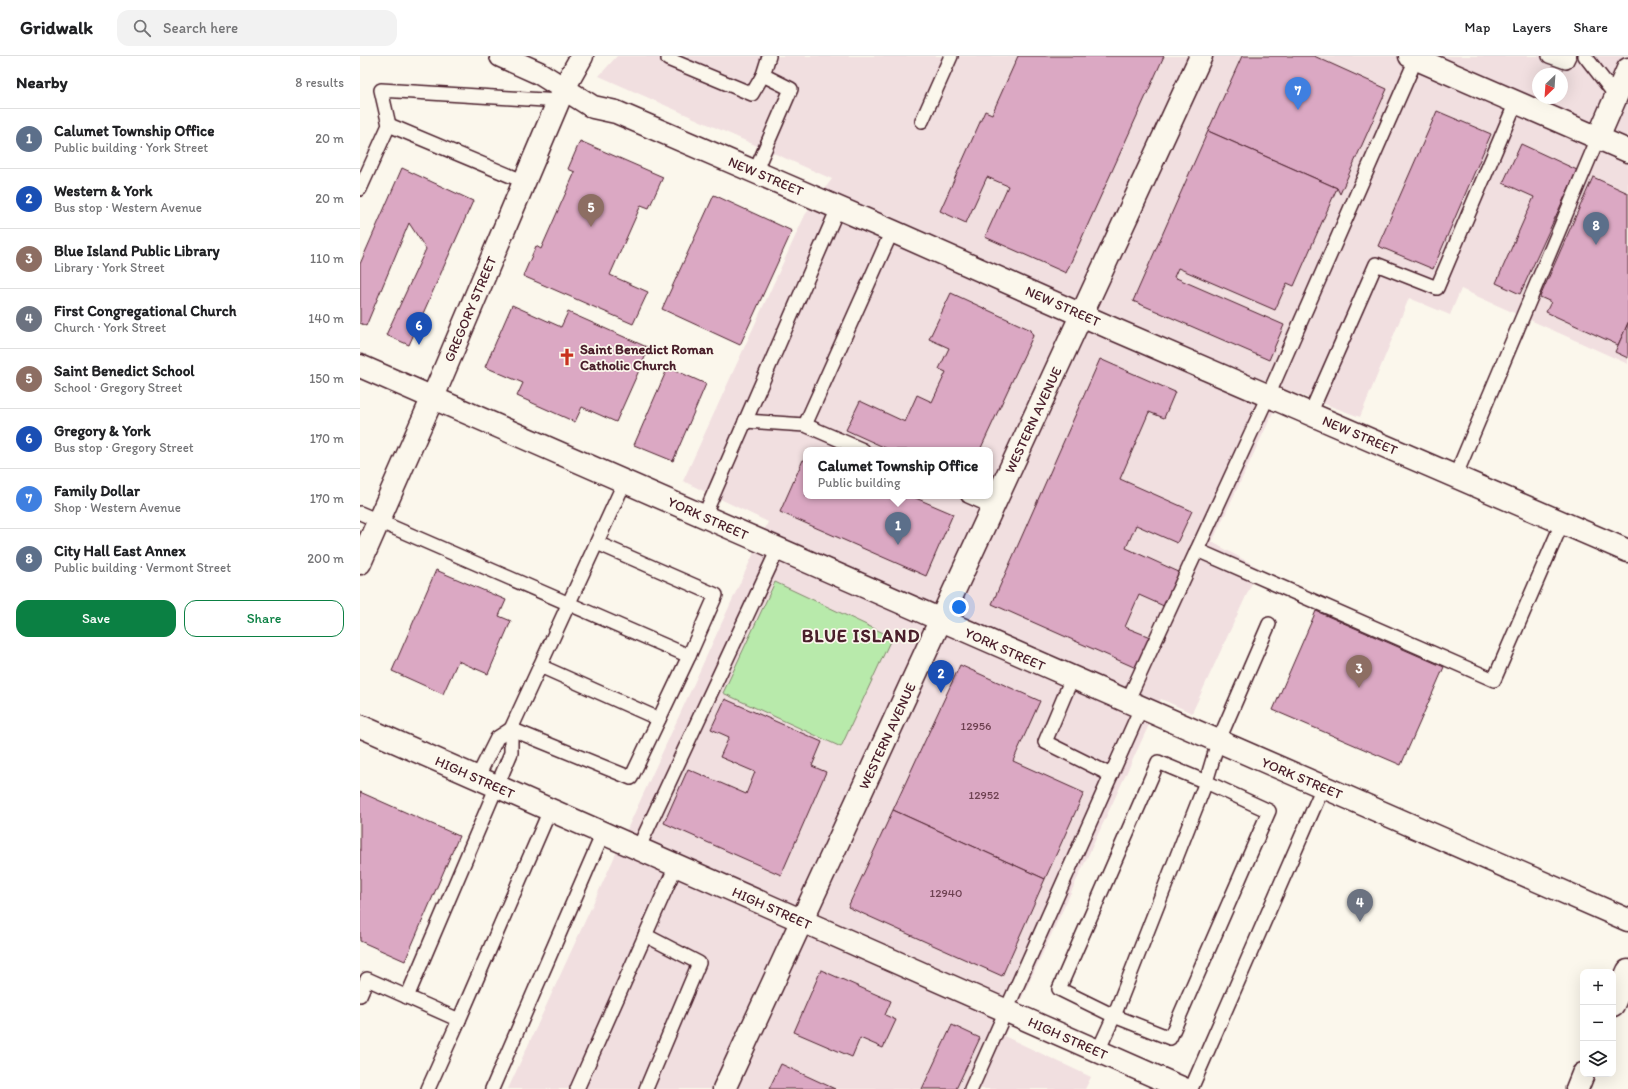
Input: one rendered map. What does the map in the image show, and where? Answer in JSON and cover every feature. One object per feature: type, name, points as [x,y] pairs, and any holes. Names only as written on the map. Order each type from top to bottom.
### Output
[{"type":"street","name":"NEW STREET","points":[[501,56],[539,73],[562,95],[593,107],[616,112],[1628,551]]},
{"type":"street","name":"GREGORY STREET","points":[[360,563],[369,517],[433,397],[562,95],[582,56]]},
{"type":"street","name":"WESTERN AVENUE","points":[[724,1089],[1201,56]]},
{"type":"street","points":[[1413,57],[1440,62],[1516,102],[1628,151]]},
{"type":"street","points":[[1598,138],[1628,69]]},
{"type":"street","name":"YORK STREET","points":[[367,368],[941,621],[1628,920]]},
{"type":"street","name":"HIGH STREET","points":[[360,726],[1184,1089]]},
{"type":"street","points":[[1616,998],[1628,970]]},
{"type":"street","points":[[1576,1089],[1582,1077]]},
{"type":"lane","points":[[669,56],[668,59],[752,94],[763,75],[769,56]]},
{"type":"lane","points":[[922,121],[950,56]]},
{"type":"lane","points":[[1549,56],[1566,62],[1569,56]]},
{"type":"lane","points":[[1585,56],[1616,96]]},
{"type":"lane","points":[[971,1089],[1111,775],[1134,705],[1198,550],[1268,396],[1413,57]]},
{"type":"lane","points":[[755,172],[791,89],[763,75]]},
{"type":"lane","points":[[360,189],[389,125],[381,90],[562,95]]},
{"type":"lane","points":[[1310,414],[1376,264],[1437,288],[1516,102]]},
{"type":"lane","points":[[389,125],[525,182]]},
{"type":"lane","points":[[1455,477],[1598,138]]},
{"type":"lane","points":[[704,516],[838,208]]},
{"type":"lane","points":[[805,425],[892,231]]},
{"type":"lane","points":[[360,354],[367,368]]},
{"type":"lane","points":[[745,421],[805,425],[856,447]]},
{"type":"lane","points":[[407,997],[511,753],[511,729],[625,481]]},
{"type":"lane","points":[[975,499],[993,507]]},
{"type":"lane","points":[[369,517],[689,656]]},
{"type":"lane","points":[[1198,550],[1494,680],[1562,523]]},
{"type":"lane","points":[[511,729],[631,778],[689,656],[716,595],[596,543]]},
{"type":"lane","points":[[638,849],[778,549]]},
{"type":"lane","points":[[1098,1051],[1114,1016],[1206,782],[1218,742],[1269,624]]},
{"type":"lane","points":[[540,666],[659,719]]},
{"type":"lane","points":[[1072,678],[1045,742],[1111,775]]},
{"type":"lane","points":[[477,778],[497,738],[511,729]]},
{"type":"lane","points":[[1158,762],[1206,782],[1269,811],[1170,1038],[1114,1016],[1059,989],[1158,762]]},
{"type":"lane","points":[[1191,1089],[1323,787]]},
{"type":"lane","points":[[428,1089],[550,810]]},
{"type":"lane","points":[[492,1089],[603,834]]},
{"type":"lane","points":[[577,1089],[676,866]]},
{"type":"lane","points":[[645,935],[699,963],[646,1089]]},
{"type":"lane","points":[[360,995],[367,979],[459,1020]]},
{"type":"shaded area","points":[[617,56],[1628,56],[1628,364],[1461,289],[1450,315],[1409,298],[1360,417],[1284,389],[1212,542],[1259,568],[1192,713],[1161,699],[1004,1036],[1091,1077],[1085,1089],[508,1089],[768,522],[683,481],[805,215],[832,179],[599,76]]},
{"type":"green space","points":[[775,582],[892,637],[841,747],[723,693]]},
{"type":"building","points":[[1018,56],[1164,56],[1066,273],[985,237],[1008,186],[987,177],[966,223],[940,211],[985,111],[992,114]]},
{"type":"building","points":[[1242,56],[1314,56],[1387,89],[1340,194],[1337,188],[1208,131]]},
{"type":"building","points":[[1437,111],[1491,134],[1433,269],[1378,246]]},
{"type":"building","points":[[1208,131],[1337,188],[1294,286],[1287,283],[1275,310],[1178,268],[1174,277],[1284,325],[1269,360],[1133,301]]},
{"type":"building","points":[[580,141],[663,177],[649,208],[641,205],[610,275],[648,292],[633,324],[523,276],[536,246],[541,249],[575,172],[568,169]]},
{"type":"building","points":[[1521,144],[1577,170],[1520,294],[1496,283],[1534,197],[1503,183]]},
{"type":"building","points":[[402,168],[473,201],[409,345],[386,335],[426,249],[409,223],[366,326],[360,323],[360,264]]},
{"type":"building","points":[[1593,177],[1628,193],[1628,323],[1618,345],[1546,312],[1551,302],[1540,297]]},
{"type":"building","points":[[714,195],[792,231],[740,345],[662,309]]},
{"type":"building","points":[[951,293],[1031,330],[1033,336],[981,447],[883,447],[846,430],[860,401],[905,422],[917,395],[932,402],[946,372],[939,369],[949,348],[929,339]]},
{"type":"building","name":"Saint Benedict Roman Catholic Church","points":[[512,305],[561,327],[568,312],[649,348],[616,422],[582,407],[575,422],[517,396],[523,383],[485,367]]},
{"type":"building","points":[[1628,323],[1628,358],[1615,352]]},
{"type":"building","points":[[1100,359],[1175,392],[1164,418],[1149,412],[1120,479],[1192,511],[1177,543],[1136,525],[1126,548],[1181,573],[1166,607],[1139,595],[1125,627],[1150,637],[1136,668],[992,604]]},
{"type":"building","points":[[668,367],[706,384],[673,461],[634,445]]},
{"type":"building","points":[[803,460],[803,499],[918,499],[953,514],[926,576],[780,512]]},
{"type":"building","points":[[436,570],[506,600],[499,616],[511,621],[488,674],[458,661],[443,694],[392,671]]},
{"type":"building","points":[[1316,611],[1444,667],[1401,765],[1273,710]]},
{"type":"building","points":[[960,665],[1040,701],[1013,761],[1084,793],[1045,879],[893,810]]},
{"type":"building","points":[[725,699],[822,742],[812,766],[826,772],[781,875],[664,823],[688,769],[746,794],[755,772],[720,757],[729,737],[711,729]]},
{"type":"building","points":[[360,792],[459,836],[405,961],[360,941]]},
{"type":"building","points":[[893,810],[1045,879],[1002,976],[848,907]]},
{"type":"building","points":[[821,970],[891,1001],[885,1015],[896,1020],[883,1048],[860,1038],[852,1057],[794,1032]]},
{"type":"building","points":[[952,1025],[980,1038],[956,1089],[922,1089]]},
{"type":"building","points":[[781,1064],[835,1089],[769,1089]]},
{"type":"place","name":"Family Dollar","points":[[1298,110]]},
{"type":"place","name":"Saint Benedict School","points":[[591,227]]},
{"type":"place","name":"City Hall East Annex","points":[[1596,245]]},
{"type":"place","name":"Gregory & York","points":[[419,345]]},
{"type":"place","name":"Saint Benedict Roman Catholic Church","points":[[567,357]]},
{"type":"place","name":"Calumet Township Office","points":[[898,545]]},
{"type":"place","name":"Blue Island Public Library","points":[[1359,688]]},
{"type":"place","name":"Western & York","points":[[941,693]]},
{"type":"place","name":"First Congregational Church","points":[[1360,922]]},
{"type":"district","name":"BLUE ISLAND","points":[[861,636]]}]
